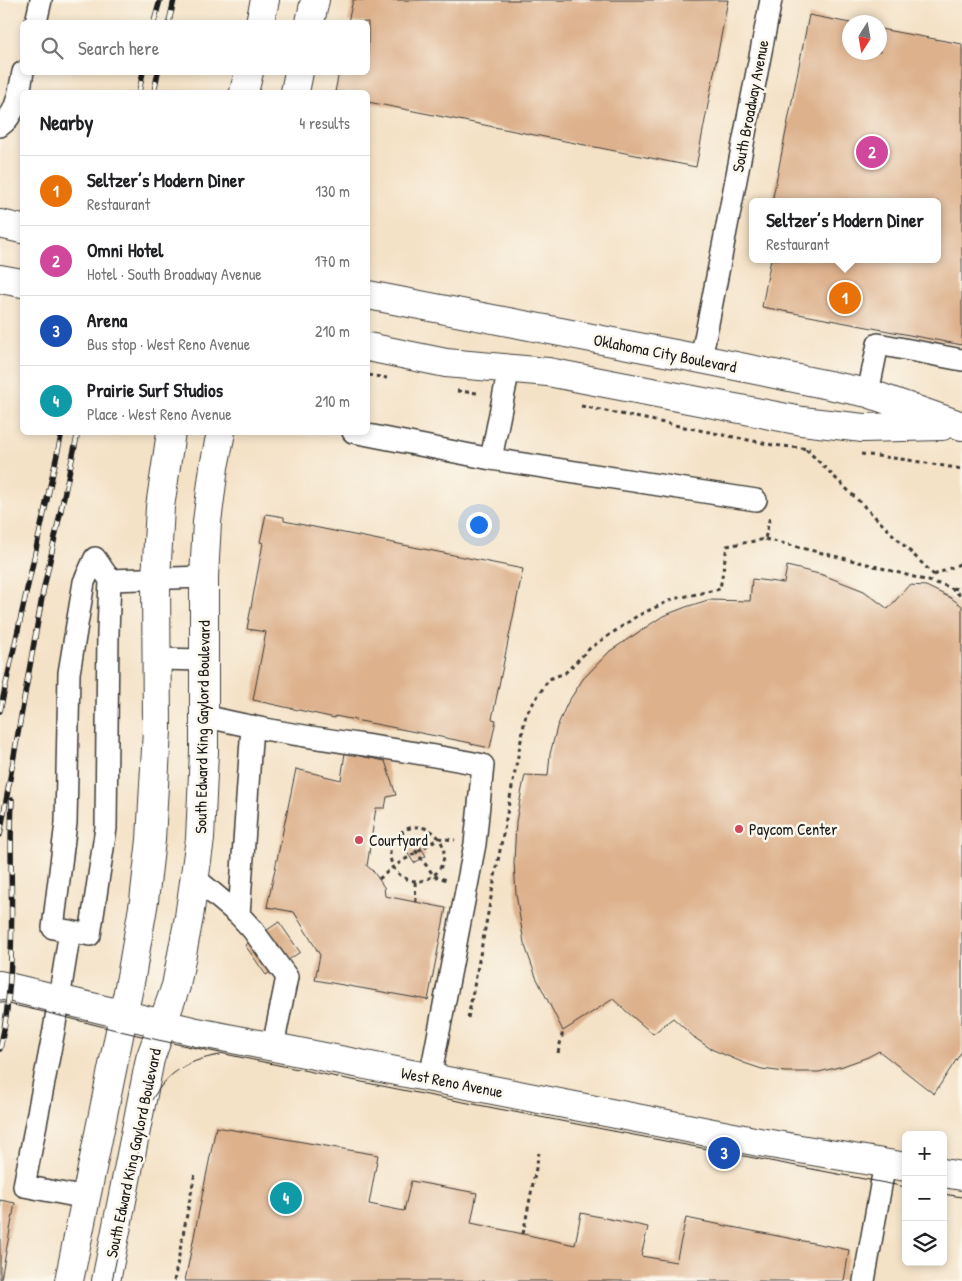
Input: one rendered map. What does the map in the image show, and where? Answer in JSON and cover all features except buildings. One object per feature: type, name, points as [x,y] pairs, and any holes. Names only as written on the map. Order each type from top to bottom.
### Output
[{"type":"main road","points":[[260,20],[265,0]]},
{"type":"main road","points":[[310,20],[315,0]]},
{"type":"main road","points":[[244,90],[248,75]]},
{"type":"main road","points":[[295,90],[298,75]]},
{"type":"main road","points":[[0,224],[20,229]]},
{"type":"main road","points":[[0,279],[20,283]]},
{"type":"main road","name":"Oklahoma City Boulevard","points":[[370,295],[868,393],[961,425]]},
{"type":"main road","name":"Oklahoma City Boulevard","points":[[370,347],[446,363],[548,372],[802,421],[863,428],[961,425]]},
{"type":"main road","points":[[70,1281],[144,901],[151,840],[158,730],[156,579],[160,507],[171,435]]},
{"type":"main road","name":"South Edward King Gaylord Boulevard","points":[[106,1281],[150,1059],[176,986],[195,878],[201,820],[205,716],[204,577],[208,513],[220,435]]},
{"type":"main road","name":"West Reno Avenue","points":[[0,985],[162,1024],[430,1078],[759,1142],[895,1165]]},
{"type":"main road","points":[[947,1174],[962,1176]]},
{"type":"street","points":[[36,20],[41,0]]},
{"type":"street","name":"South Broadway Avenue","points":[[701,359],[771,0]]},
{"type":"street","points":[[0,126],[14,112],[22,75]]},
{"type":"street","points":[[868,393],[878,344],[962,360]]},
{"type":"street","points":[[491,459],[509,368]]},
{"type":"street","points":[[368,435],[491,459],[764,504]]},
{"type":"street","points":[[95,558],[110,580],[106,828],[90,935],[54,928],[66,823],[70,673],[84,582],[95,558]]},
{"type":"street","points":[[110,580],[204,577]]},
{"type":"street","points":[[158,659],[204,660]]},
{"type":"street","points":[[205,716],[252,726],[442,756],[483,765],[475,844],[430,1078]]},
{"type":"street","points":[[239,915],[252,726]]},
{"type":"street","points":[[195,878],[239,915],[252,929],[287,977],[273,1046]]},
{"type":"street","points":[[70,931],[24,1186],[86,1198]]},
{"type":"street","points":[[864,1281],[895,1165]]},
{"type":"path","points":[[370,375],[396,380]]},
{"type":"path","points":[[451,390],[504,395]]},
{"type":"path","points":[[578,405],[773,445],[814,449]]},
{"type":"path","points":[[805,448],[934,575]]},
{"type":"path","points":[[852,454],[962,468]]},
{"type":"path","points":[[764,504],[765,539]]},
{"type":"path","points":[[468,1018],[526,714],[549,679],[565,673],[589,649],[637,616],[673,599],[720,589],[728,546],[765,539],[962,590]]},
{"type":"path","points":[[934,575],[962,563]]},
{"type":"path","points":[[932,582],[934,575]]},
{"type":"path","points":[[950,587],[962,596]]},
{"type":"path","points":[[413,827],[423,827],[431,830],[439,838],[444,849],[445,858],[441,868],[434,876],[415,882],[404,878],[393,868],[390,849],[394,839],[402,831],[413,827]]},
{"type":"path","points":[[402,831],[434,876],[467,884]]},
{"type":"path","points":[[379,879],[439,838],[475,844]]},
{"type":"path","points":[[415,882],[416,902]]},
{"type":"path","points":[[558,1053],[562,1030]]},
{"type":"path","points":[[523,1234],[539,1153]]},
{"type":"path","points":[[174,1281],[195,1173]]},
{"type":"tram line","points":[[0,1002],[251,1060],[902,1186]]},
{"type":"tram line","points":[[112,1281],[147,1109],[160,1087],[176,1072],[195,1061],[220,1055]]},
{"type":"tram line","points":[[947,1195],[962,1197]]},
{"type":"railway","points":[[155,20],[160,0]]},
{"type":"railway","points":[[169,20],[174,0]]},
{"type":"railway","points":[[139,90],[142,75]]},
{"type":"railway","points":[[154,90],[157,75]]},
{"type":"railway","points":[[0,711],[61,435]]},
{"type":"railway","points":[[0,835],[43,592],[77,435]]},
{"type":"railway","points":[[0,1049],[6,1018],[11,956],[12,800]]},
{"type":"place","name":"Omni Hotel","points":[[872,152]]},
{"type":"place","name":"Seltzer’s Modern Diner","points":[[845,298]]},
{"type":"place","name":"Paycom Center","points":[[739,829]]},
{"type":"place","name":"Courtyard","points":[[359,840]]},
{"type":"place","name":"Arena","points":[[724,1153]]},
{"type":"place","name":"Prairie Surf Studios","points":[[286,1198]]}]
